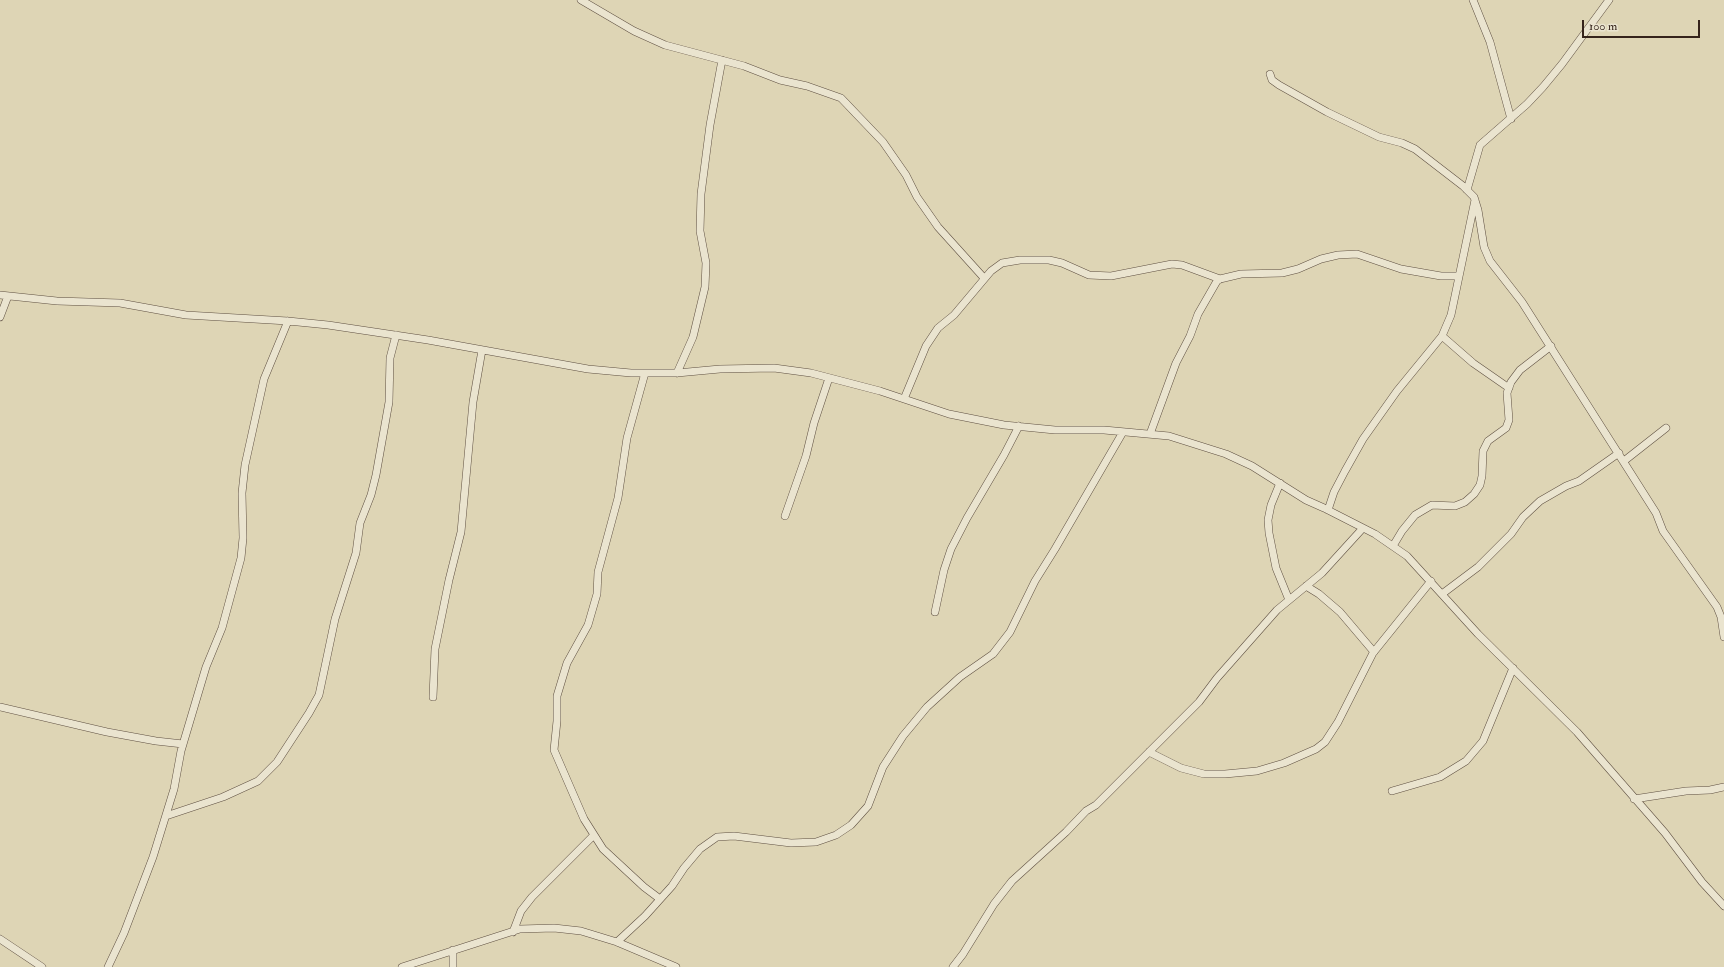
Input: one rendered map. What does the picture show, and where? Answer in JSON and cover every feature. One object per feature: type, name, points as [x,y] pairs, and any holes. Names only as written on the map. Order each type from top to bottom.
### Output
[{"type":"street","points":[[581,0],[634,31],[665,45],[722,60],[841,98],[883,142],[906,175],[917,198],[938,227],[984,278]]},
{"type":"street","points":[[1473,0],[1490,42],[1511,118]]},
{"type":"street","points":[[1467,190],[1480,145],[1543,87],[1562,64],[1609,0]]},
{"type":"street","points":[[677,373],[693,337],[705,287],[706,263],[700,231],[701,194],[710,125],[722,60]]},
{"type":"street","points":[[1270,74],[1272,80],[1279,85],[1334,116],[1379,137],[1415,148],[1467,190],[1475,200],[1484,247],[1490,260],[1522,302],[1551,346],[1656,513],[1663,531],[1717,607],[1721,617],[1724,633]]},
{"type":"street","points":[[1328,510],[1339,482],[1363,439],[1397,391],[1442,336],[1451,315],[1475,200]]},
{"type":"street","points":[[1150,434],[1176,363],[1190,336],[1198,314],[1217,281],[1220,279],[1241,274],[1282,273],[1298,269],[1320,259],[1338,255],[1357,254],[1401,269],[1441,276],[1458,276]]},
{"type":"street","points":[[904,399],[920,358],[938,328],[954,315],[984,278],[1002,263],[1020,260],[1049,260],[1089,275],[1110,276],[1172,264],[1182,264],[1220,279]]},
{"type":"street","points":[[0,295],[58,301],[120,303],[186,315],[288,320],[396,335],[588,369],[646,373],[677,373],[720,369],[774,368],[811,373],[904,399],[949,414],[1019,426],[1055,430],[1123,432],[1168,436],[1226,454],[1252,466],[1306,500],[1363,528],[1408,556],[1478,634],[1577,732],[1665,833],[1702,882],[1724,906]]},
{"type":"street","points":[[0,317],[8,296]]},
{"type":"street","points":[[108,967],[124,933],[154,857],[174,789],[183,744],[206,667],[222,628],[241,558],[243,538],[242,494],[245,465],[264,378],[288,320]]},
{"type":"street","points":[[166,816],[223,797],[258,781],[277,762],[309,713],[318,695],[336,619],[356,553],[360,523],[371,495],[376,475],[389,402],[390,358],[396,335]]},
{"type":"street","points":[[1442,336],[1473,363],[1509,388]]},
{"type":"street","points":[[1393,546],[1402,531],[1416,515],[1432,505],[1454,506],[1465,502],[1474,494],[1480,485],[1482,476],[1483,451],[1488,441],[1506,428],[1509,420],[1507,403],[1509,388],[1520,370],[1551,346]]},
{"type":"street","points":[[433,697],[435,649],[449,580],[461,532],[473,402],[482,350]]},
{"type":"street","points":[[646,373],[627,438],[618,498],[598,572],[597,594],[588,625],[567,663],[557,696],[557,721],[554,750],[584,819],[603,849],[644,887],[660,899]]},
{"type":"street","points":[[785,516],[806,456],[814,423],[829,378]]},
{"type":"street","points":[[935,612],[944,570],[951,549],[1019,426]]},
{"type":"street","points":[[1624,461],[1666,428]]},
{"type":"street","points":[[617,942],[672,886],[684,868],[700,849],[717,837],[734,836],[791,843],[816,842],[836,835],[851,825],[868,806],[883,767],[903,736],[927,707],[960,678],[993,654],[1010,632],[1035,581],[1056,549],[1123,432]]},
{"type":"street","points":[[1442,594],[1478,567],[1511,534],[1523,517],[1540,502],[1561,489],[1579,481],[1619,453]]},
{"type":"street","points":[[1280,483],[1271,505],[1268,520],[1276,568],[1289,600]]},
{"type":"street","points":[[953,967],[963,954],[994,904],[1012,881],[1066,832],[1086,811],[1096,805],[1199,702],[1217,678],[1277,610],[1322,573],[1363,528]]},
{"type":"street","points":[[1149,752],[1181,768],[1204,774],[1225,774],[1257,771],[1316,749],[1325,742],[1338,722],[1374,652],[1431,582]]},
{"type":"street","points":[[1306,586],[1319,594],[1340,612],[1374,652]]},
{"type":"street","points":[[1392,791],[1440,777],[1466,761],[1483,742],[1513,668]]},
{"type":"street","points":[[0,707],[107,732],[156,741],[183,744]]},
{"type":"street","points":[[1634,799],[1724,787]]},
{"type":"street","points":[[513,932],[521,912],[532,897],[594,835]]},
{"type":"street","points":[[402,967],[520,930],[554,928],[581,931],[617,942],[676,967]]},
{"type":"street","points":[[0,939],[42,967]]},
{"type":"street","points":[[453,950],[453,967]]}]
